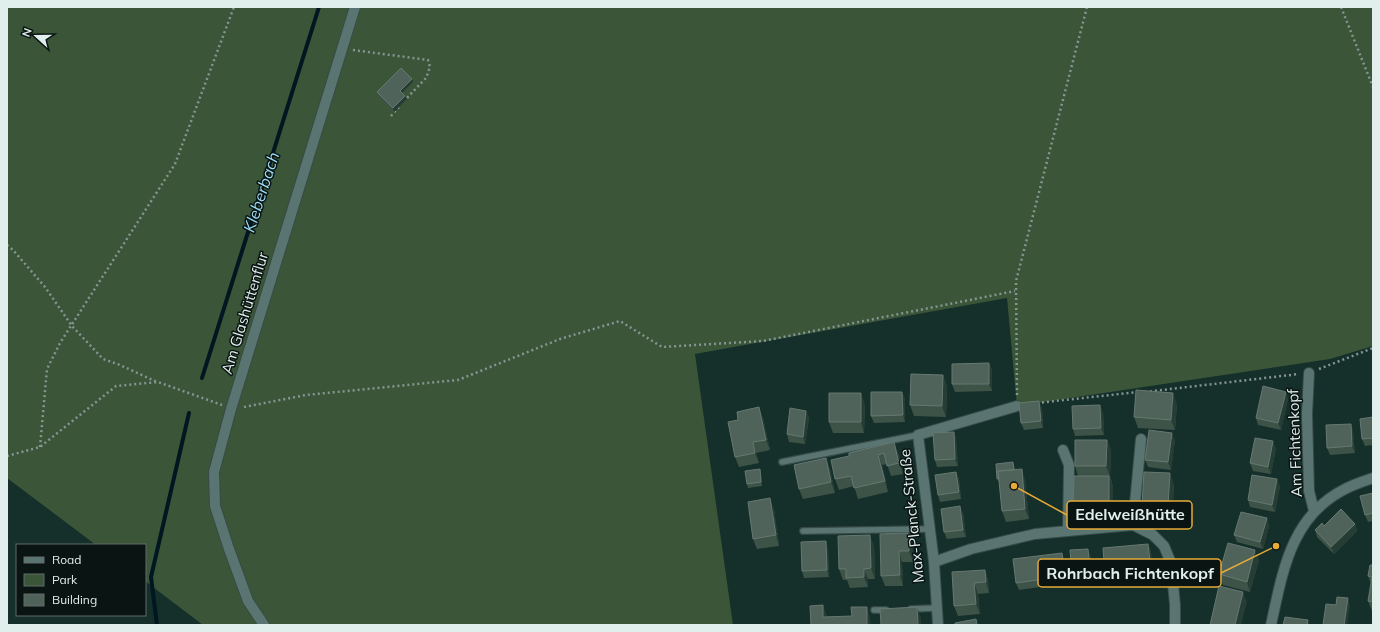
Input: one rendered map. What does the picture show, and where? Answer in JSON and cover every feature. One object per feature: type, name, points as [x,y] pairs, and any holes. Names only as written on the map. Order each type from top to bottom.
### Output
[{"type":"street","name":"Am Glashüttenflur","points":[[264,625],[248,601],[229,549],[215,506],[214,472],[231,409],[356,7]]},
{"type":"street","name":"Am Fichtenkopf","points":[[1309,373],[1307,414],[1309,491],[1314,511]]},
{"type":"street","name":"Max-Planck-Straße","points":[[938,625],[934,562],[918,435],[1017,406]]},
{"type":"street","points":[[1133,525],[1141,439]]},
{"type":"street","points":[[1063,450],[1069,465],[1068,531]]},
{"type":"street","points":[[1271,625],[1280,583],[1287,558],[1295,538],[1314,511],[1330,498],[1347,488],[1373,478]]},
{"type":"street","points":[[934,562],[971,549],[1035,534],[1133,525],[1153,535],[1164,546],[1171,563],[1175,605],[1175,625]]},
{"type":"lane","points":[[782,462],[918,435]]},
{"type":"lane","points":[[803,531],[930,529]]},
{"type":"lane","points":[[905,609],[936,608]]},
{"type":"lane","points":[[874,610],[890,610]]},
{"type":"path","points":[[40,447],[47,369],[60,343],[175,164],[234,7]]},
{"type":"path","points":[[1087,7],[1016,281],[1017,406],[1309,373],[1373,348]]},
{"type":"path","points":[[1341,7],[1373,87]]},
{"type":"path","points":[[342,49],[428,60],[430,67],[426,78],[391,116]]},
{"type":"path","points":[[7,245],[45,287],[72,326],[103,359],[158,382],[231,409],[306,395],[458,380],[560,339],[620,321],[662,347],[763,341],[1015,291]]},
{"type":"path","points":[[7,456],[40,447],[116,386],[158,382]]},
{"type":"green space","points":[[7,7],[1373,7],[1373,346],[1330,359],[1017,406],[1007,298],[695,354],[733,625],[203,625],[146,582],[146,544],[95,544],[7,478]]},
{"type":"building","points":[[401,68],[412,79],[400,91],[405,96],[393,108],[377,92]]},
{"type":"building","points":[[989,363],[989,384],[952,384],[952,364]]},
{"type":"building","points":[[911,374],[943,375],[942,406],[910,405]]},
{"type":"building","points":[[1263,386],[1286,392],[1278,423],[1256,418]]},
{"type":"building","points":[[1136,390],[1173,393],[1171,420],[1134,417]]},
{"type":"building","points":[[871,392],[902,392],[903,415],[871,416]]},
{"type":"building","points":[[829,393],[861,393],[861,422],[829,422]]},
{"type":"building","points":[[1039,401],[1041,421],[1021,423],[1019,403]]},
{"type":"building","points":[[1100,405],[1101,428],[1073,429],[1072,406]]},
{"type":"building","points":[[759,407],[766,440],[753,442],[755,453],[735,457],[728,422],[738,420],[737,412]]},
{"type":"building","points":[[790,408],[806,411],[803,437],[787,434]]},
{"type":"building","points":[[1373,417],[1373,438],[1362,439],[1360,419]]},
{"type":"building","points":[[1351,424],[1352,446],[1327,448],[1326,425]]},
{"type":"building","points":[[1149,430],[1172,433],[1168,462],[1145,460]]},
{"type":"building","points":[[954,432],[955,459],[935,460],[933,433]]},
{"type":"building","points":[[1255,438],[1273,441],[1268,467],[1250,463]]},
{"type":"building","points":[[1075,440],[1107,440],[1106,466],[1075,466]]},
{"type":"building","points":[[894,442],[899,463],[887,466],[884,453],[878,455],[885,481],[854,488],[851,476],[835,479],[831,460],[849,456],[849,453]]},
{"type":"building","points":[[826,458],[831,482],[799,489],[794,465]]},
{"type":"building","points":[[1013,462],[1014,470],[998,471],[999,478],[997,479],[996,464]]},
{"type":"building","points":[[760,469],[761,482],[747,484],[745,471]]},
{"type":"building","points":[[1022,469],[1025,509],[1002,511],[998,471]]},
{"type":"building","points":[[956,472],[959,492],[938,495],[935,475]]},
{"type":"building","points":[[1144,472],[1170,473],[1168,506],[1142,505]]},
{"type":"building","points":[[1252,475],[1277,479],[1272,505],[1248,500]]},
{"type":"building","points":[[1074,476],[1109,476],[1109,505],[1073,505]]},
{"type":"building","points":[[1373,493],[1373,513],[1365,515],[1360,496]]},
{"type":"building","points":[[770,498],[776,535],[753,539],[748,502]]},
{"type":"building","points":[[960,506],[963,530],[944,532],[941,509]]},
{"type":"building","points":[[1341,509],[1355,524],[1331,547],[1315,530],[1322,523],[1324,526]]},
{"type":"building","points":[[1241,512],[1267,518],[1260,542],[1234,535]]},
{"type":"building","points":[[908,533],[909,551],[899,551],[900,575],[881,576],[880,534]]},
{"type":"building","points":[[870,535],[871,568],[864,569],[864,577],[846,578],[846,569],[839,569],[838,536]]},
{"type":"building","points":[[826,541],[827,570],[802,571],[801,542]]},
{"type":"building","points":[[1228,543],[1255,550],[1247,582],[1219,574]]},
{"type":"building","points":[[1148,544],[1151,571],[1105,575],[1103,548]]},
{"type":"building","points":[[1088,549],[1090,571],[1072,573],[1070,550]]},
{"type":"building","points":[[1062,553],[1065,576],[1016,583],[1013,559]]},
{"type":"building","points":[[1370,565],[1373,565],[1373,602],[1368,601],[1372,577],[1368,576]]},
{"type":"building","points":[[985,570],[986,582],[974,583],[976,604],[954,606],[952,572]]},
{"type":"building","points":[[1219,586],[1243,592],[1235,625],[1210,625]]},
{"type":"building","points":[[1337,597],[1348,598],[1344,625],[1323,625],[1326,604],[1336,605]]},
{"type":"building","points":[[823,605],[823,617],[852,616],[851,607],[867,607],[867,625],[811,625],[810,606]]},
{"type":"building","points":[[917,607],[918,625],[881,625],[880,609]]},
{"type":"building","points":[[1285,617],[1308,620],[1307,625],[1283,625]]},
{"type":"building","points":[[976,619],[977,625],[955,625],[955,623]]},
{"type":"waterway","name":"Kleberbach","points":[[202,378],[319,7]]},
{"type":"waterway","name":"Kleberbach","points":[[157,625],[151,577],[189,413]]},
{"type":"place","name":"Edelweißhütte","points":[[1014,486]]},
{"type":"place","name":"Rohrbach Fichtenkopf","points":[[1276,546]]}]
